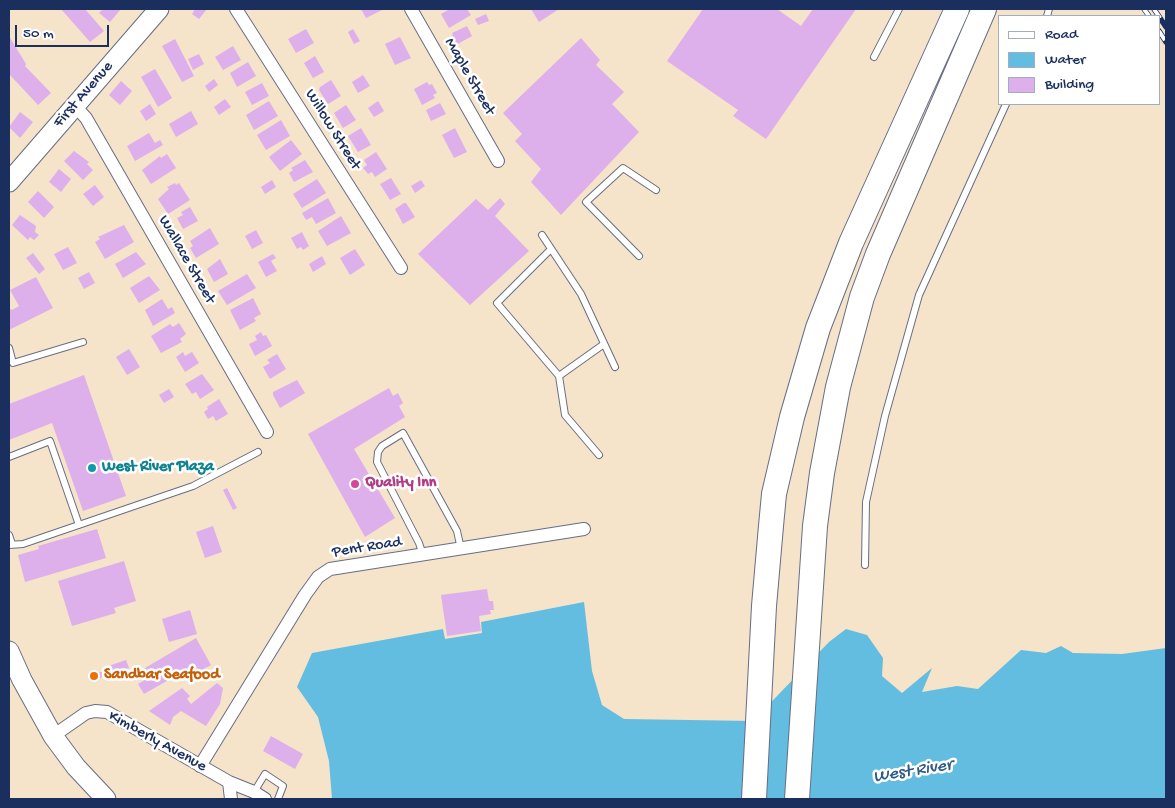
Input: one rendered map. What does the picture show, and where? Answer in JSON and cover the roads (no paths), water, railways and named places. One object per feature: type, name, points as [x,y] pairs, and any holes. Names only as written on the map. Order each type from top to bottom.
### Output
[{"type":"highway","points":[[754,799],[764,606],[774,494],[792,417],[827,303],[851,243],[957,9]]},
{"type":"highway","points":[[797,799],[815,526],[822,473],[838,387],[862,297],[895,212],[984,9]]},
{"type":"main road","name":"First Avenue","points":[[9,182],[159,9]]},
{"type":"main road","points":[[9,651],[22,680],[53,736],[76,767],[106,799]]},
{"type":"street","name":"Willow Street","points":[[236,9],[400,268]]},
{"type":"street","name":"Maple Street","points":[[411,9],[498,161]]},
{"type":"street","name":"Wallace Street","points":[[75,106],[86,118],[266,432]]},
{"type":"street","name":"Pent Road","points":[[200,766],[318,577],[330,570],[584,528]]},
{"type":"street","name":"Kimberly Avenue","points":[[53,736],[86,714],[95,711],[107,712],[229,782],[254,792],[265,799]]},
{"type":"street","points":[[229,782],[231,799]]},
{"type":"lane","points":[[874,57],[899,9]]},
{"type":"lane","points":[[866,565],[866,502],[885,416],[920,295],[1006,105]]},
{"type":"lane","points":[[639,256],[586,202],[623,168],[656,190]]},
{"type":"lane","points":[[542,235],[581,294],[616,368]]},
{"type":"lane","points":[[551,249],[497,303],[559,376],[566,415],[599,455]]},
{"type":"lane","points":[[9,348],[11,363],[83,342]]},
{"type":"lane","points":[[559,376],[604,344]]},
{"type":"lane","points":[[423,555],[419,543],[377,462],[378,452],[382,446],[403,433],[457,531],[461,549]]},
{"type":"lane","points":[[9,457],[50,441],[79,525]]},
{"type":"lane","points":[[9,535],[10,544],[23,544],[193,486],[258,452]]},
{"type":"lane","points":[[254,792],[265,774],[283,786],[278,799]]},
{"type":"water","name":"West River","points":[[584,602],[592,671],[602,705],[624,719],[753,721],[829,642],[846,629],[867,635],[883,658],[882,676],[902,693],[932,668],[922,692],[957,686],[978,689],[1021,650],[1046,653],[1061,646],[1073,653],[1122,654],[1166,648],[1166,799],[332,799],[329,761],[318,717],[297,687],[312,653],[443,629],[445,639],[482,633],[481,622]]},
{"type":"railway","points":[[1144,9],[1148,15]]},
{"type":"railway","points":[[1154,9],[1158,15]]},
{"type":"railway","points":[[1160,18],[1166,27]]},
{"type":"railway","points":[[1160,33],[1166,42]]},
{"type":"place","name":"West River Plaza","points":[[92,468]]},
{"type":"place","name":"Quality Inn","points":[[355,484]]},
{"type":"place","name":"Sandbar Seafood","points":[[94,676]]}]
